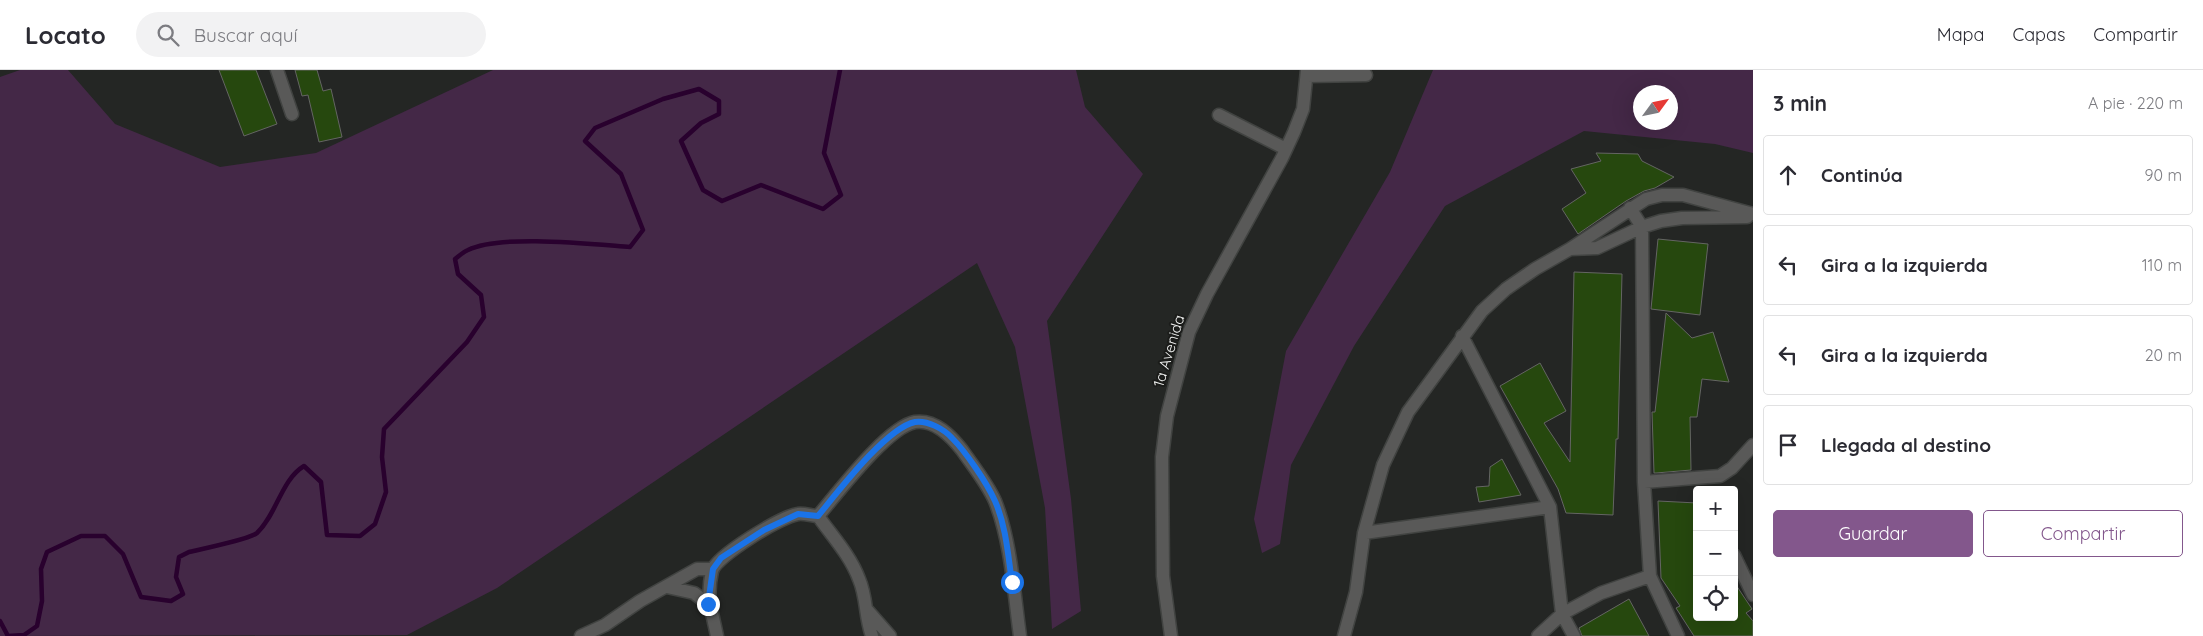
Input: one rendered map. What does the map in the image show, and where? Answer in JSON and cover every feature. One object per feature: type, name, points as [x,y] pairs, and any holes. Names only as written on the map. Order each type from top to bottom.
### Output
[{"type":"street","points":[[277,70],[292,114]]},
{"type":"street","points":[[1307,73],[1366,75]]},
{"type":"street","name":"1a Avenida","points":[[1171,636],[1163,576],[1162,457],[1167,416],[1189,332],[1206,294],[1286,149],[1303,109],[1307,73]]},
{"type":"street","points":[[1219,115],[1286,149]]},
{"type":"street","points":[[1344,636],[1356,592],[1364,533],[1383,465],[1408,412],[1482,311],[1506,289],[1535,269],[1570,250],[1646,199],[1662,195],[1683,195],[1753,215]]},
{"type":"street","points":[[1630,208],[1642,227],[1644,482],[1650,576],[1678,636]]},
{"type":"street","points":[[1570,250],[1597,248],[1642,227],[1660,221],[1682,218],[1753,215]]},
{"type":"street","points":[[1462,336],[1550,507],[1562,614],[1574,636]]},
{"type":"street","points":[[818,516],[870,454],[899,430],[914,422],[929,423],[952,437],[984,481],[995,500],[1006,545],[1020,636]]},
{"type":"street","points":[[1644,482],[1720,476],[1732,468],[1753,445]]},
{"type":"street","points":[[1364,533],[1550,507]]},
{"type":"street","points":[[718,636],[708,604],[713,569],[721,558],[764,530],[798,514],[818,516],[850,560],[860,579],[868,611],[868,627],[872,636]]},
{"type":"street","points":[[1738,563],[1753,595]]},
{"type":"street","points":[[582,636],[605,625],[640,601],[697,569],[713,569]]},
{"type":"street","points":[[1538,636],[1562,614],[1601,593],[1650,576]]},
{"type":"street","points":[[667,587],[694,593],[708,604]]},
{"type":"street","points":[[868,611],[890,636]]},
{"type":"shaded area","points":[[20,70],[68,70],[115,124],[220,167],[316,153],[493,70],[1076,70],[1085,107],[1143,174],[1047,321],[1071,499],[1081,611],[1052,629],[1045,508],[1015,347],[977,263],[497,588],[407,635],[0,636],[0,77]]},
{"type":"shaded area","points":[[1433,70],[1753,70],[1753,153],[1715,144],[1584,131],[1445,206],[1354,346],[1291,465],[1280,544],[1262,553],[1254,519],[1286,351],[1390,172]]},
{"type":"building","points":[[219,70],[256,70],[277,124],[244,136]]},
{"type":"building","points":[[295,70],[317,70],[323,91],[331,89],[342,137],[319,142],[308,95],[302,96]]},
{"type":"building","points":[[1596,153],[1638,154],[1642,161],[1674,177],[1626,201],[1578,234],[1562,209],[1586,193],[1571,169],[1601,161]]},
{"type":"building","points":[[1658,239],[1708,244],[1700,315],[1651,309]]},
{"type":"building","points":[[1574,272],[1622,274],[1618,439],[1616,439],[1613,515],[1566,513],[1558,489],[1500,386],[1540,363],[1566,411],[1544,423],[1570,462]]},
{"type":"building","points":[[1666,313],[1692,338],[1713,332],[1729,382],[1702,379],[1697,417],[1690,417],[1691,470],[1654,473],[1652,412],[1655,412]]},
{"type":"building","points":[[1502,459],[1521,495],[1479,502],[1476,487],[1489,486],[1490,467]]},
{"type":"building","points":[[1658,501],[1693,503],[1693,621],[1738,621],[1738,588],[1752,609],[1746,613],[1753,621],[1753,636],[1694,636],[1676,608],[1680,606],[1661,578]]},
{"type":"building","points":[[1629,599],[1649,636],[1582,636],[1579,628]]},
{"type":"waterway","points":[[0,621],[8,636],[24,635],[37,626],[42,601],[41,569],[47,552],[81,536],[105,536],[123,554],[141,597],[171,601],[183,594],[176,577],[179,557],[189,552],[236,541],[257,533],[270,516],[284,488],[296,472],[304,466],[321,482],[327,535],[360,536],[375,524],[386,492],[382,457],[384,429],[467,342],[484,317],[481,295],[458,274],[455,259],[468,250],[502,242],[547,241],[630,247],[643,230],[621,174],[585,141],[595,128],[663,99],[699,89],[719,101],[719,114],[701,123],[681,141],[703,190],[722,201],[761,185],[823,209],[841,195],[824,153],[840,70]]},
{"type":"route","points":[[708,604],[713,569],[721,558],[764,530],[798,514],[818,516],[870,454],[899,430],[914,422],[929,423],[952,437],[984,481],[995,500],[1002,522],[1012,582]]}]
